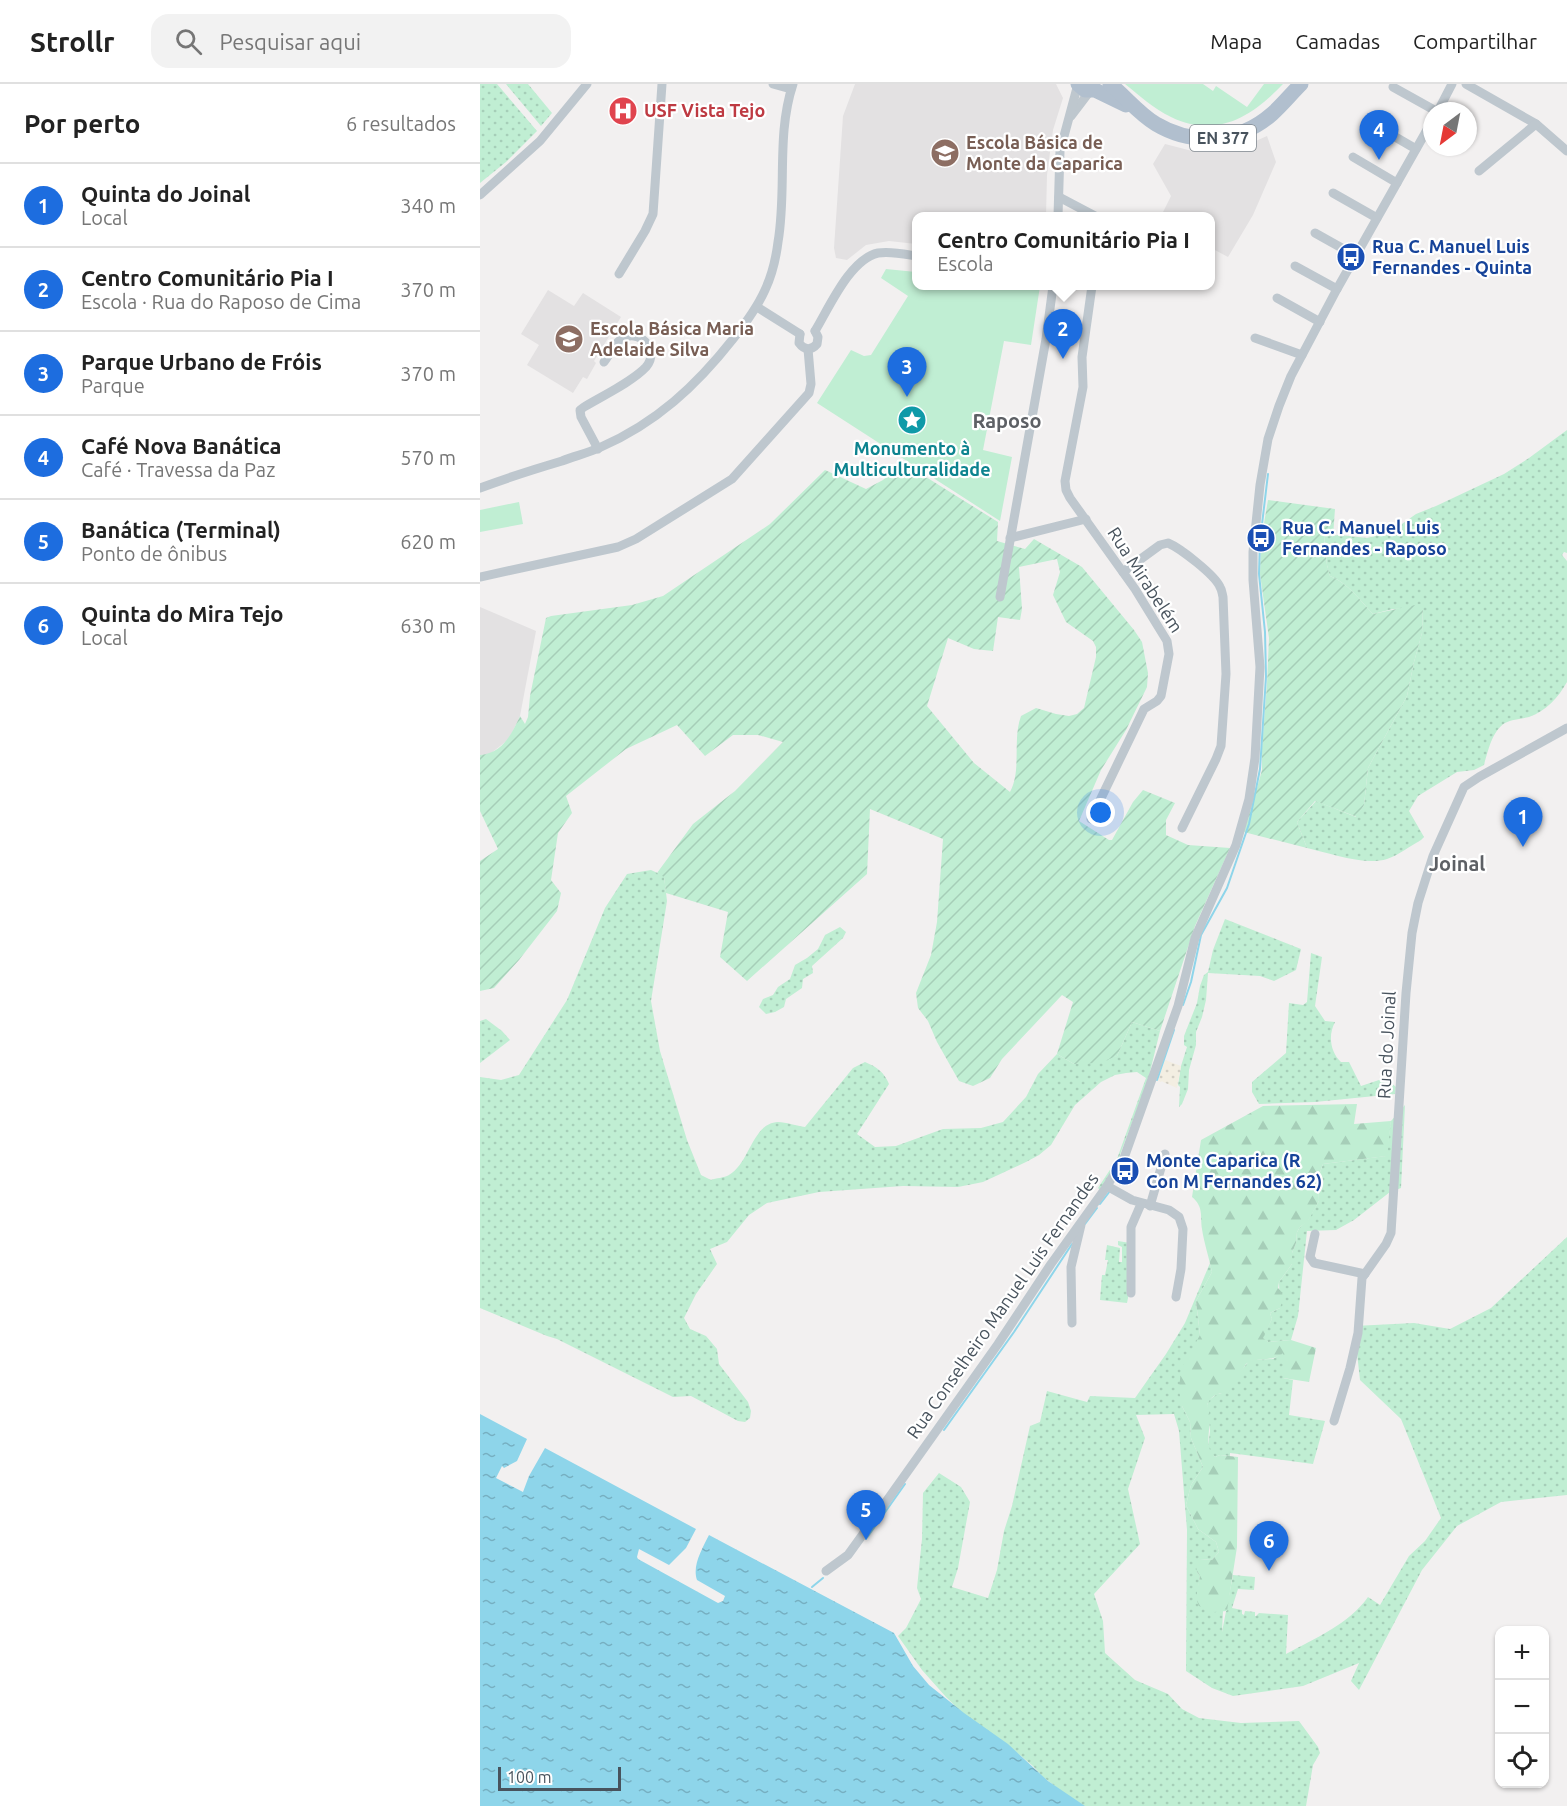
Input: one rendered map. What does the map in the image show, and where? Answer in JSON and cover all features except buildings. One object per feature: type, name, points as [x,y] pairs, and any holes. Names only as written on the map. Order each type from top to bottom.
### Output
[{"type":"main road","name":"EN 377","points":[[1110,84],[1134,108],[1156,124],[1174,133],[1195,138],[1230,138],[1248,130],[1271,115],[1301,84]]},
{"type":"main road","name":"EN 377","points":[[1088,86],[1134,108]]},
{"type":"street","points":[[480,195],[540,141],[587,84]]},
{"type":"street","points":[[619,274],[653,214],[663,84]]},
{"type":"street","points":[[480,488],[598,449],[641,426],[695,384],[757,307],[767,285],[778,244],[783,136],[792,87],[773,84]]},
{"type":"street","points":[[1442,102],[1452,84]]},
{"type":"street","points":[[1466,84],[1536,124],[1567,151]]},
{"type":"street","points":[[1068,121],[1088,86]]},
{"type":"street","points":[[1058,212],[1060,152],[1068,121],[1088,86]]},
{"type":"street","points":[[1393,87],[1423,103]]},
{"type":"street","points":[[1373,124],[1416,149]]},
{"type":"street","points":[[1479,171],[1536,124]]},
{"type":"street","name":"Rua Conselheiro Manuel Luis Fernandes","points":[[826,1571],[848,1555],[861,1537],[998,1344],[1124,1158],[1178,1006],[1195,938],[1236,845],[1249,799],[1255,758],[1260,667],[1252,566],[1260,485],[1268,439],[1291,376],[1423,137]]},
{"type":"street","points":[[1353,157],[1397,183]]},
{"type":"street","points":[[1333,193],[1377,218]]},
{"type":"street","points":[[1059,197],[1087,212]]},
{"type":"street","points":[[1315,233],[1356,256]]},
{"type":"street","points":[[814,332],[850,273],[863,260],[886,253],[912,256]]},
{"type":"street","points":[[1295,266],[1337,290]]},
{"type":"street","points":[[1000,597],[1046,339],[1052,290]]},
{"type":"street","name":"Rua Mirabelém","points":[[1091,290],[1082,357],[1083,387],[1065,481],[1068,494],[1165,637],[1169,654],[1161,696],[1144,709],[1091,819]]},
{"type":"street","points":[[1277,297],[1320,322]]},
{"type":"street","points":[[757,307],[800,334]]},
{"type":"street","points":[[806,329],[814,332],[818,336],[817,344],[808,349],[802,347],[798,338],[800,334],[806,329]]},
{"type":"street","points":[[598,449],[580,417],[580,410],[616,389],[646,367],[651,352],[647,342],[640,337],[628,336],[621,339],[604,362]]},
{"type":"street","points":[[1255,338],[1302,355]]},
{"type":"street","points":[[480,577],[618,547],[732,479],[809,393],[811,384],[808,349]]},
{"type":"street","points":[[1010,538],[1086,519]]},
{"type":"street","points":[[1123,572],[1160,545],[1168,543],[1182,550],[1214,578],[1220,586],[1223,597],[1226,674],[1221,746],[1182,828]]},
{"type":"street","name":"Rua do Joinal","points":[[1335,1421],[1358,1333],[1362,1278],[1391,1233],[1412,933],[1418,903],[1433,856],[1464,787],[1567,728]]},
{"type":"street","points":[[1131,1293],[1131,1227],[1146,1205],[1165,1154]]},
{"type":"street","points":[[1107,1186],[1122,1196],[1174,1212],[1179,1217],[1182,1223],[1181,1269],[1176,1297]]},
{"type":"street","points":[[1072,1323],[1071,1268],[1083,1220]]},
{"type":"street","points":[[1315,1234],[1310,1257],[1314,1263],[1365,1274]]},
{"type":"shaded area","name":"Escola Básica de Monte da Caparica","points":[[855,84],[1056,84],[1063,98],[1053,130],[1047,175],[1046,212],[912,212],[912,244],[889,241],[866,245],[847,260],[836,258],[834,248],[843,116]]},
{"type":"shaded area","points":[[1267,136],[1276,162],[1253,215],[1228,257],[1215,250],[1215,212],[1163,212],[1171,196],[1153,164],[1165,144],[1196,152],[1238,149]]},
{"type":"shaded area","name":"Escola Básica Maria Adelaide Silva","points":[[548,290],[574,306],[583,293],[621,317],[594,361],[596,363],[587,379],[583,377],[573,393],[527,365],[539,345],[521,334]]},
{"type":"shaded area","points":[[480,607],[536,631],[520,716],[509,739],[490,754],[480,755]]},
{"type":"green space","points":[[480,84],[497,84],[537,131],[506,162],[480,183]]},
{"type":"green space","points":[[506,84],[528,84],[552,113],[541,126]]},
{"type":"green space","points":[[1125,84],[1203,84],[1213,91],[1216,86],[1247,107],[1264,84],[1283,84],[1246,115],[1218,125],[1203,126],[1187,123],[1165,114]]},
{"type":"green space","points":[[886,269],[912,272],[912,290],[1039,290],[1031,345],[1004,341],[983,450],[1012,457],[1000,521],[817,403],[851,350],[864,356],[871,355],[908,296],[881,278]]},
{"type":"green space","points":[[1567,430],[1567,553],[1564,552],[1562,555],[1567,561],[1567,682],[1556,699],[1541,711],[1529,717],[1508,722],[1497,731],[1484,765],[1474,770],[1457,772],[1418,796],[1409,811],[1424,837],[1421,840],[1396,855],[1378,861],[1347,858],[1307,848],[1297,822],[1316,801],[1356,817],[1364,805],[1368,768],[1407,696],[1422,633],[1423,608],[1393,609],[1373,614],[1348,587],[1330,576],[1324,536],[1367,538],[1383,534],[1416,514],[1504,474]]},
{"type":"green space","points":[[902,462],[998,522],[997,541],[1025,549],[1034,539],[1082,567],[1142,642],[1148,673],[1147,687],[1126,730],[1101,770],[1079,821],[1112,840],[1133,802],[1143,790],[1175,803],[1166,820],[1166,835],[1188,845],[1230,848],[1195,926],[1160,1031],[1132,1022],[1117,1056],[1099,1063],[1074,1064],[1057,1054],[1073,1002],[1062,995],[1002,1059],[990,1078],[973,1086],[959,1081],[928,1021],[918,1008],[916,993],[931,955],[937,922],[943,839],[870,809],[867,874],[747,981],[720,957],[728,912],[666,893],[664,877],[657,873],[693,824],[735,791],[783,742],[758,735],[733,735],[705,756],[677,725],[626,749],[566,796],[572,813],[558,833],[551,880],[561,893],[557,911],[494,988],[480,991],[480,861],[498,849],[480,811],[480,755],[488,754],[500,747],[520,716],[525,724],[546,618],[632,605],[663,596],[770,524],[825,470],[866,489],[883,480]],"holes":[[[1057,559],[1060,572],[1053,595],[1066,622],[1093,641],[1096,647],[1096,657],[1084,708],[1077,714],[1069,716],[1036,708],[1021,716],[1017,735],[1016,774],[1010,792],[974,763],[927,706],[948,638],[974,649],[993,651],[998,617],[1020,620],[1022,609],[1019,567]]]},
{"type":"green space","points":[[1268,500],[1335,509],[1333,536],[1324,537],[1330,576],[1348,587],[1373,614],[1420,604],[1423,608],[1422,633],[1407,696],[1368,768],[1364,805],[1357,817],[1315,801],[1297,822],[1307,848],[1236,830],[1257,788],[1262,770],[1269,638],[1260,574],[1261,541]]},
{"type":"green space","points":[[519,502],[523,524],[480,532],[480,510]]},
{"type":"green space","points":[[651,870],[664,876],[667,901],[651,1001],[660,1051],[687,1140],[701,1175],[711,1180],[727,1176],[736,1169],[762,1129],[769,1124],[781,1122],[805,1127],[853,1068],[865,1062],[880,1070],[889,1084],[857,1134],[875,1147],[896,1146],[943,1129],[981,1128],[1003,1122],[1026,1097],[1038,1074],[1057,1054],[1074,1064],[1117,1056],[1132,1022],[1160,1031],[1148,1080],[1118,1160],[1100,1190],[1098,1188],[1117,1159],[1146,1078],[1137,1072],[1115,1075],[1101,1082],[1075,1105],[1051,1145],[1039,1155],[983,1182],[958,1187],[903,1186],[819,1192],[767,1203],[749,1215],[727,1242],[710,1249],[717,1264],[696,1294],[684,1318],[690,1329],[706,1336],[717,1349],[719,1364],[748,1402],[751,1411],[750,1418],[745,1422],[738,1421],[691,1396],[673,1397],[557,1339],[480,1308],[480,1077],[501,1080],[519,1075],[567,1000],[605,908],[627,874]]},
{"type":"green space","points":[[1225,919],[1301,949],[1296,970],[1274,981],[1260,976],[1208,973],[1206,1000],[1196,1032],[1196,1045],[1189,1070],[1188,1089],[1179,1107],[1180,1087],[1178,1085],[1187,1047],[1184,1045],[1184,1036]]},
{"type":"green space","points":[[840,927],[846,932],[843,938],[812,966],[813,973],[803,979],[802,988],[786,999],[784,1007],[766,1014],[759,1007],[763,999],[773,995],[778,987],[790,979],[795,965],[818,949],[825,935]]},
{"type":"green space","points":[[1311,953],[1322,957],[1315,1006],[1325,1021],[1335,1022],[1331,1038],[1334,1053],[1341,1062],[1349,1062],[1361,1086],[1382,1079],[1388,1080],[1396,1087],[1395,1094],[1315,1102],[1259,1104],[1252,1092],[1252,1082],[1286,1053],[1289,1003],[1303,1005],[1307,1002]]},
{"type":"green space","points":[[486,1019],[510,1040],[480,1063],[480,1021]]},
{"type":"green space","points":[[1357,1104],[1354,1124],[1391,1121],[1387,1156],[1323,1164],[1318,1178],[1319,1201],[1308,1221],[1297,1232],[1292,1264],[1279,1282],[1278,1288],[1283,1297],[1281,1305],[1280,1308],[1270,1313],[1272,1319],[1263,1338],[1268,1342],[1291,1340],[1316,1348],[1309,1382],[1283,1378],[1283,1353],[1274,1358],[1254,1360],[1246,1364],[1228,1393],[1215,1396],[1207,1405],[1210,1419],[1208,1440],[1211,1452],[1215,1457],[1220,1455],[1238,1457],[1237,1547],[1227,1611],[1214,1612],[1199,1606],[1197,1601],[1200,1576],[1195,1561],[1212,1560],[1219,1552],[1216,1542],[1198,1529],[1186,1505],[1191,1485],[1203,1467],[1191,1438],[1190,1422],[1182,1406],[1179,1390],[1181,1369],[1200,1335],[1196,1301],[1212,1272],[1203,1234],[1200,1208],[1192,1197],[1201,1140],[1263,1106]]},
{"type":"green space","points":[[1405,1105],[1401,1188],[1390,1192],[1354,1220],[1336,1230],[1307,1231],[1298,1316],[1291,1340],[1268,1342],[1262,1338],[1272,1319],[1270,1313],[1280,1308],[1279,1282],[1292,1264],[1297,1232],[1308,1220],[1319,1201],[1318,1178],[1323,1164],[1386,1156],[1391,1121]]},
{"type":"green space","points":[[1567,1237],[1567,1495],[1501,1502],[1457,1526],[1422,1570],[1359,1690],[1351,1681],[1359,1663],[1303,1686],[1233,1696],[1212,1688],[1186,1671],[1187,1530],[1179,1431],[1174,1414],[1136,1415],[1145,1438],[1128,1489],[1140,1544],[1094,1594],[1103,1621],[1105,1653],[1135,1680],[1168,1694],[1182,1709],[1199,1718],[1241,1723],[1299,1721],[1320,1753],[1313,1765],[1306,1806],[1081,1806],[1043,1777],[999,1738],[973,1723],[922,1670],[898,1636],[906,1628],[921,1599],[917,1588],[922,1539],[923,1493],[939,1473],[961,1487],[970,1502],[958,1568],[952,1587],[988,1598],[997,1570],[1004,1531],[1030,1426],[1040,1422],[1047,1391],[1087,1402],[1090,1396],[1135,1398],[1185,1323],[1210,1263],[1212,1272],[1196,1301],[1200,1335],[1182,1406],[1190,1422],[1191,1438],[1203,1467],[1191,1485],[1186,1505],[1198,1529],[1216,1542],[1219,1552],[1212,1560],[1200,1559],[1197,1572],[1200,1576],[1197,1596],[1218,1611],[1223,1611],[1222,1632],[1233,1575],[1255,1577],[1254,1590],[1238,1589],[1232,1608],[1242,1610],[1244,1615],[1245,1611],[1255,1612],[1255,1616],[1259,1613],[1288,1615],[1286,1654],[1341,1623],[1368,1597],[1380,1605],[1409,1556],[1425,1541],[1441,1518],[1401,1419],[1360,1380],[1354,1326],[1414,1323],[1450,1329],[1491,1308]]},
{"type":"green space","points":[[1118,1241],[1130,1243],[1127,1303],[1100,1300],[1102,1275],[1105,1275],[1108,1260],[1105,1260],[1107,1245],[1120,1248],[1119,1262],[1122,1262],[1122,1247],[1118,1245]]},
{"type":"green space","points":[[1284,1352],[1283,1378],[1293,1380],[1289,1415],[1325,1421],[1313,1464],[1230,1453],[1230,1456],[1215,1457],[1208,1448],[1210,1431],[1207,1405],[1209,1400],[1222,1393],[1250,1360],[1273,1359]]},
{"type":"sand","points":[[1165,1060],[1181,1066],[1177,1088],[1158,1081]]},
{"type":"water","points":[[480,1414],[527,1439],[517,1461],[504,1468],[502,1466],[496,1478],[523,1492],[545,1448],[696,1529],[686,1548],[669,1565],[639,1549],[637,1557],[718,1603],[723,1601],[725,1596],[697,1580],[696,1575],[698,1558],[709,1535],[894,1633],[913,1666],[929,1685],[1008,1744],[1048,1781],[1085,1806],[480,1806]]},
{"type":"waterway","points":[[1183,1005],[1191,982],[1201,935],[1227,888],[1249,824],[1260,769],[1266,677],[1265,632],[1259,574],[1260,541],[1268,474]]},
{"type":"waterway","points":[[1157,1080],[1174,1030]]},
{"type":"waterway","points":[[1100,1204],[1110,1191]]},
{"type":"waterway","points":[[1085,1224],[1097,1208]]},
{"type":"waterway","points":[[944,1430],[1014,1332],[1072,1244]]},
{"type":"waterway","points":[[866,1539],[905,1484]]},
{"type":"waterway","points":[[812,1587],[823,1578]]},
{"type":"place","name":"USF Vista Tejo","points":[[623,111]]},
{"type":"place","name":"Escola Básica de Monte da Caparica","points":[[945,153]]},
{"type":"place","name":"Café Nova Banática","points":[[1379,160]]},
{"type":"place","name":"Rua C. Manuel Luis Fernandes - Quinta","points":[[1351,257]]},
{"type":"place","name":"Escola Básica Maria Adelaide Silva","points":[[569,339]]},
{"type":"place","name":"Centro Comunitário Pia I","points":[[1063,359]]},
{"type":"place","name":"Parque Urbano de Fróis","points":[[907,397]]},
{"type":"place","name":"Monumento à Multiculturalidade","points":[[912,420]]},
{"type":"place","name":"Rua C. Manuel Luis Fernandes - Raposo","points":[[1261,538]]},
{"type":"place","name":"Quinta do Joinal","points":[[1523,847]]},
{"type":"place","name":"Monte Caparica (R Con M Fernandes 62)","points":[[1125,1171]]},
{"type":"place","name":"Banática (Terminal)","points":[[866,1540]]},
{"type":"place","name":"Quinta do Mira Tejo","points":[[1269,1571]]},
{"type":"district","name":"Raposo","points":[[1007,421]]},
{"type":"district","name":"Joinal","points":[[1457,864]]}]
